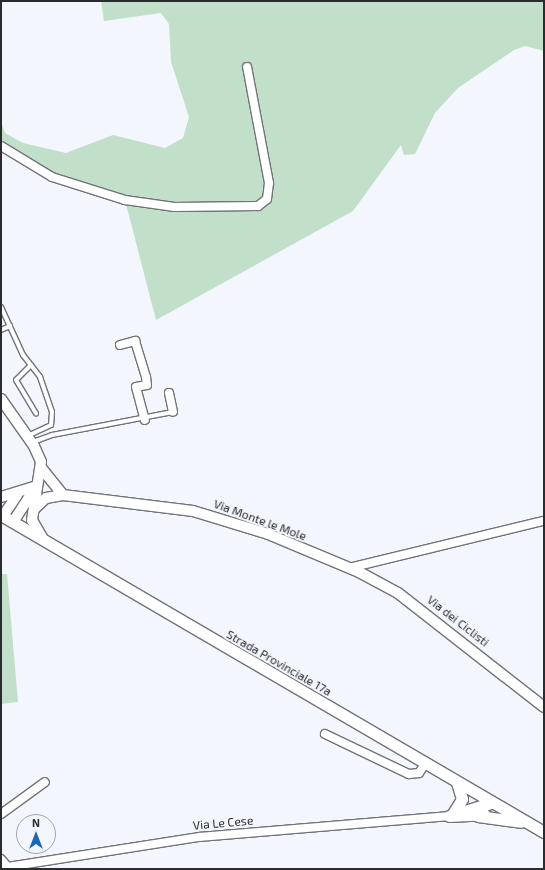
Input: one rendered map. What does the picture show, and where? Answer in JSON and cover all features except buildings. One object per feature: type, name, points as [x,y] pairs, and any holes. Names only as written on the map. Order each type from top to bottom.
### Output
[{"type":"main road","name":"Strada Provinciale 17a","points":[[6,518],[492,804],[544,832]]},
{"type":"main road","points":[[449,816],[462,802],[457,783]]},
{"type":"main road","points":[[449,816],[492,804]]},
{"type":"main road","points":[[478,816],[487,813],[492,804]]},
{"type":"main road","points":[[449,816],[478,816],[528,824]]},
{"type":"street","points":[[1,146],[52,177],[129,201],[188,208],[258,206],[267,199],[269,183],[247,67]]},
{"type":"street","points":[[120,345],[135,341],[146,377],[147,385],[136,387],[145,420]]},
{"type":"street","points":[[169,393],[173,412]]},
{"type":"street","points":[[1,399],[30,439],[42,469],[64,495]]},
{"type":"street","points":[[42,469],[34,509],[34,528],[44,541]]},
{"type":"street","points":[[1,497],[18,495],[38,485]]},
{"type":"street","points":[[6,518],[38,485]]},
{"type":"street","points":[[6,518],[18,495]]},
{"type":"street","name":"Via Monte le Mole","points":[[34,509],[46,498],[64,495],[206,514],[350,568]]},
{"type":"street","points":[[350,568],[544,521]]},
{"type":"street","name":"Via dei Ciclisti","points":[[350,568],[418,606],[544,707]]},
{"type":"street","points":[[325,734],[409,774],[418,773],[425,764]]},
{"type":"street","points":[[1,814],[45,782]]},
{"type":"street","name":"Via Le Cese","points":[[5,867],[190,838],[449,816]]},
{"type":"street","points":[[1,859],[5,867]]},
{"type":"lane","points":[[1,307],[31,366],[42,382],[53,421],[48,428],[30,439]]},
{"type":"lane","points":[[1,330],[10,326]]},
{"type":"lane","points":[[31,366],[19,374],[16,380],[36,414]]},
{"type":"lane","points":[[30,439],[145,420],[173,412]]},
{"type":"green space","points":[[101,1],[543,1],[544,51],[525,46],[514,50],[458,88],[435,113],[415,154],[404,155],[401,145],[353,211],[156,320],[126,204],[46,173],[1,142],[1,122],[5,133],[23,143],[66,153],[113,135],[165,148],[183,138],[189,117],[171,62],[169,24],[161,13],[104,21]]},
{"type":"green space","points":[[1,574],[7,574],[18,702],[1,704]]}]
